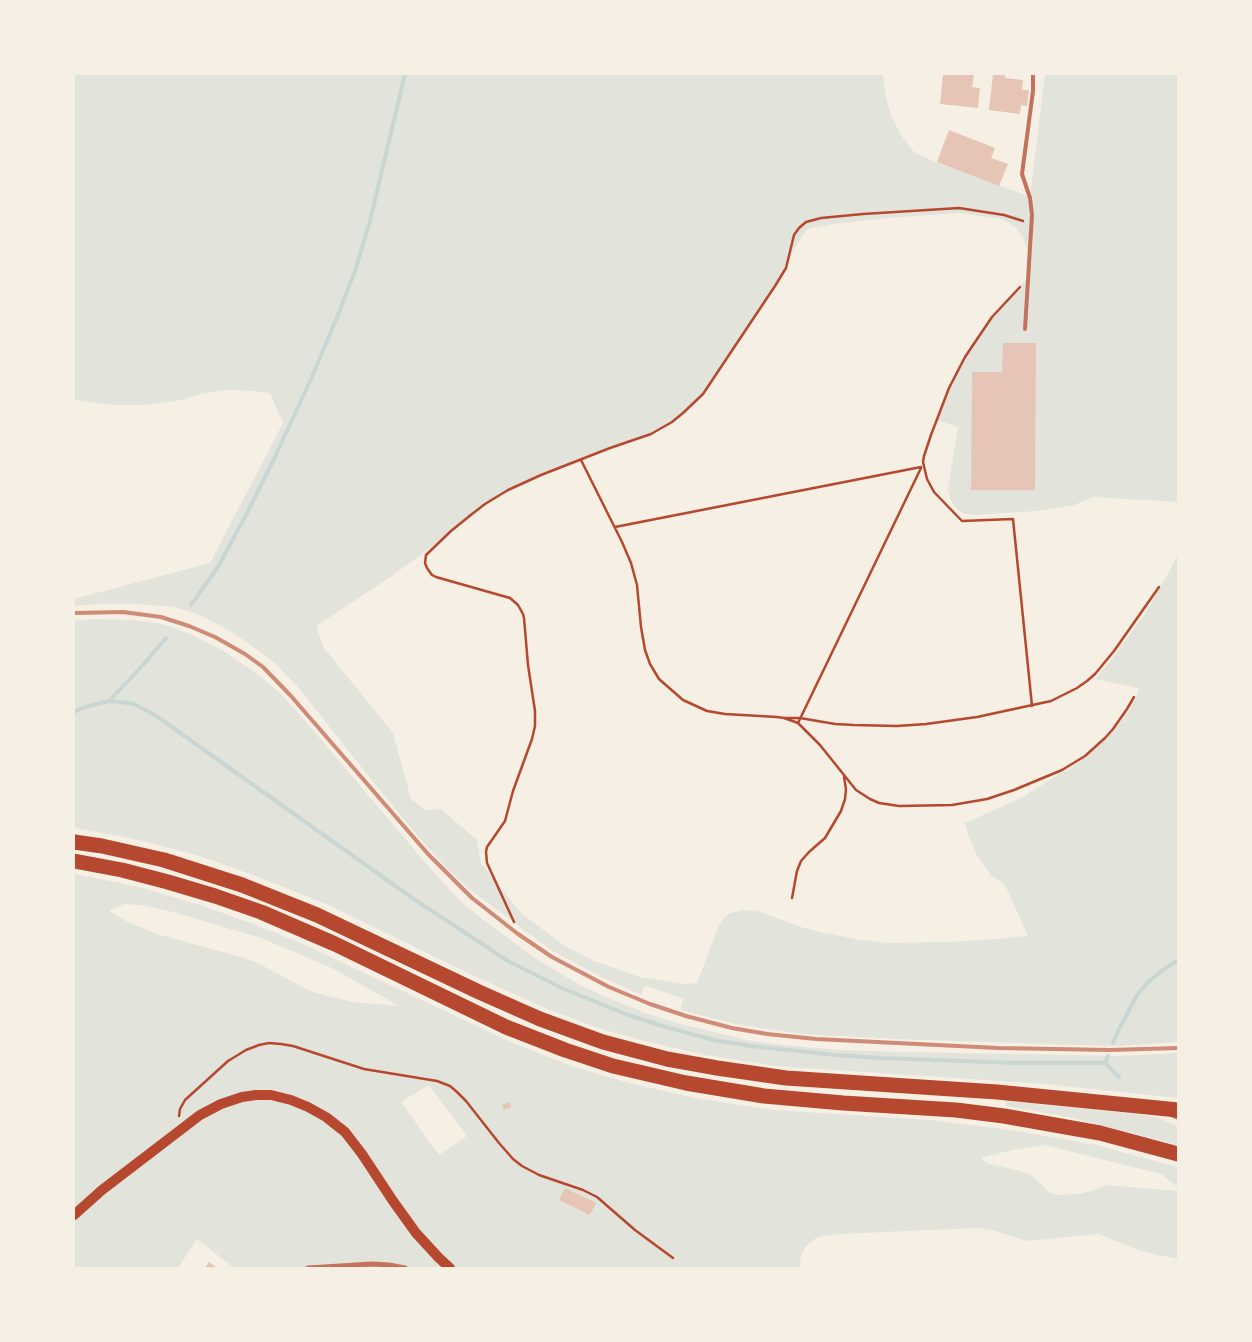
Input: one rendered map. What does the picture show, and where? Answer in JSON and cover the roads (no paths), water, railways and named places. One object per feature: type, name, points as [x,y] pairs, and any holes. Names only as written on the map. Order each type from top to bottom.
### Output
[{"type":"highway","points":[[74,842],[164,860],[242,885],[317,915],[533,1016],[596,1039],[651,1055],[724,1070],[786,1078],[997,1092],[1178,1110]]},
{"type":"highway","points":[[74,862],[122,870],[175,884],[260,912],[335,944],[513,1030],[613,1066],[686,1083],[764,1096],[948,1109],[1004,1116],[1092,1132],[1178,1154]]},
{"type":"main road","points":[[74,1216],[92,1198],[200,1115],[237,1098],[266,1095],[296,1102],[320,1113],[338,1126],[362,1154],[426,1245],[450,1268]]},
{"type":"street","points":[[308,1268],[372,1264],[405,1268]]},
{"type":"lane","points":[[1025,329],[1032,216],[1030,198],[1022,174],[1033,91],[1033,74]]},
{"type":"lane","points":[[1150,1107],[1178,1118]]},
{"type":"waterway","points":[[191,605],[218,567],[246,515],[312,377],[340,310],[356,268],[370,221],[405,74]]},
{"type":"waterway","points":[[109,701],[166,638]]},
{"type":"waterway","points":[[74,712],[109,701],[134,704],[155,715],[415,900],[508,961],[564,989],[631,1016],[714,1040],[835,1055],[1015,1063],[1105,1063],[1108,1056]]},
{"type":"waterway","points":[[1113,1043],[1137,995],[1148,982],[1178,960]]},
{"type":"waterway","points":[[1105,1063],[1119,1077]]},
{"type":"railway","points":[[74,613],[123,612],[161,617],[215,637],[245,654],[263,667],[291,696],[428,854],[472,898],[518,934],[552,957],[609,987],[650,1004],[732,1028],[816,1039],[998,1048],[1110,1050],[1178,1048]]}]
